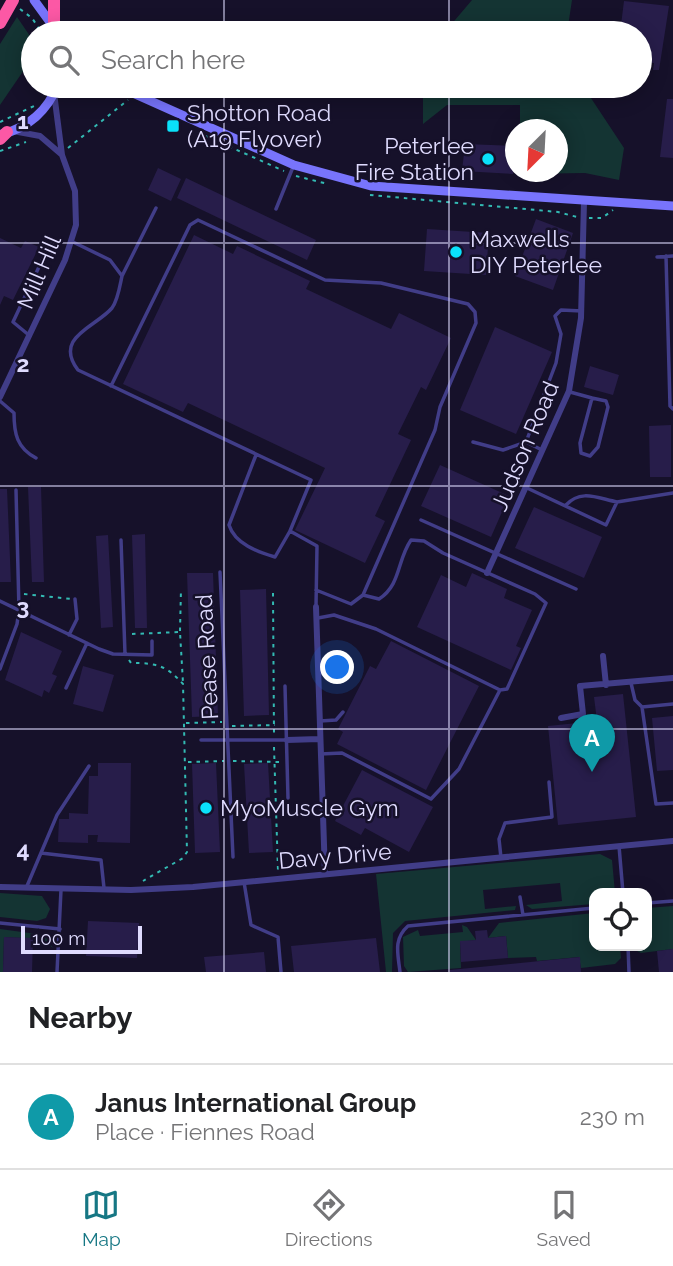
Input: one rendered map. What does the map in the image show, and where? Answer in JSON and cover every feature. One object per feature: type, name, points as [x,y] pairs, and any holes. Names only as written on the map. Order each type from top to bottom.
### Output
[{"type":"highway","points":[[0,23],[13,0]]},
{"type":"highway","points":[[54,0],[55,21]]},
{"type":"street","points":[[34,0],[50,21]]},
{"type":"street","points":[[4,131],[38,115],[51,98]]},
{"type":"street","name":"Mill Hill","points":[[0,399],[73,242],[77,204],[62,155],[59,98]]},
{"type":"street","points":[[144,98],[294,165],[371,186],[673,206]]},
{"type":"street","points":[[4,131],[40,136],[62,155]]},
{"type":"street","name":"Judson Road","points":[[487,573],[498,554],[569,391],[578,354],[582,311],[584,202]]},
{"type":"street","points":[[316,607],[325,874]]},
{"type":"street","points":[[603,656],[606,685]]},
{"type":"street","points":[[561,718],[583,714],[580,686],[673,678]]},
{"type":"street","name":"Pease Road","points":[[287,740],[319,739]]},
{"type":"street","name":"Davy Drive","points":[[0,887],[131,890],[244,882],[673,841]]},
{"type":"lane","points":[[276,209],[294,165]]},
{"type":"lane","points":[[156,208],[122,276],[113,307],[75,337],[70,351],[72,363],[78,370],[111,386],[256,454],[311,480],[290,531],[275,557],[258,552],[232,535],[229,525],[256,454]]},
{"type":"lane","points":[[111,386],[190,225],[198,220],[325,280],[382,283],[468,304],[474,312],[476,323],[440,407],[435,430],[363,595],[351,604],[316,590]]},
{"type":"lane","points":[[73,242],[110,260],[122,276]]},
{"type":"lane","points":[[30,335],[13,322],[46,252]]},
{"type":"lane","points":[[666,256],[670,406],[673,409]]},
{"type":"lane","points":[[657,257],[673,256]]},
{"type":"lane","points":[[526,442],[556,363],[561,334],[555,316],[561,310],[582,311]]},
{"type":"lane","points":[[569,391],[606,401],[608,407],[598,447],[590,456],[581,453],[580,443],[592,398]]},
{"type":"lane","points":[[0,399],[14,413],[18,442],[36,458]]},
{"type":"lane","points":[[473,442],[503,450],[526,442],[544,451]]},
{"type":"lane","points":[[527,488],[607,525],[617,502]]},
{"type":"lane","points":[[0,668],[17,624],[19,610],[16,490]]},
{"type":"lane","points":[[566,505],[573,497],[584,494],[617,502],[673,492]]},
{"type":"lane","points":[[421,520],[576,589]]},
{"type":"lane","points":[[290,531],[317,546],[316,607]]},
{"type":"lane","points":[[121,540],[125,654]]},
{"type":"lane","points":[[316,618],[334,615],[376,629],[500,690],[507,689],[516,673],[546,603],[535,594],[443,553],[424,541],[411,540],[405,548],[390,592],[379,598],[363,595]]},
{"type":"lane","name":"Pease Road","points":[[220,572],[233,857]]},
{"type":"lane","points":[[69,635],[77,619],[75,599]]},
{"type":"lane","points":[[0,601],[113,654],[152,655],[152,641]]},
{"type":"lane","points":[[66,688],[87,643]]},
{"type":"lane","points":[[631,683],[635,700],[642,707],[656,804],[673,803]]},
{"type":"lane","points":[[285,686],[288,798]]},
{"type":"lane","points":[[320,754],[342,754],[431,799],[459,769],[500,690]]},
{"type":"lane","points":[[642,707],[673,704]]},
{"type":"lane","points":[[318,721],[336,720],[343,712]]},
{"type":"lane","name":"Pease Road","points":[[201,740],[287,740]]},
{"type":"lane","points":[[26,888],[57,815],[89,766]]},
{"type":"lane","points":[[501,858],[499,839],[505,823],[552,817],[549,782]]},
{"type":"lane","points":[[619,846],[623,888]]},
{"type":"lane","points":[[41,853],[101,860],[104,890]]},
{"type":"lane","points":[[244,882],[251,925],[278,937],[281,972]]},
{"type":"lane","points":[[57,972],[61,890]]},
{"type":"lane","points":[[520,897],[523,915]]},
{"type":"lane","points":[[652,903],[673,901]]},
{"type":"lane","points":[[400,972],[397,942],[399,933],[408,926],[589,908]]},
{"type":"lane","points":[[0,923],[60,929]]},
{"type":"lane","points":[[628,951],[629,972]]},
{"type":"path","points":[[4,131],[36,105]]},
{"type":"path","points":[[0,150],[30,141]]},
{"type":"path","points":[[583,219],[602,218],[612,210],[619,210]]},
{"type":"path","points":[[131,890],[183,858],[187,852],[181,589]]},
{"type":"path","points":[[18,593],[75,599]]},
{"type":"path","points":[[124,634],[180,632]]},
{"type":"path","points":[[125,654],[131,663],[158,663],[171,670],[183,684]]},
{"type":"path","points":[[185,723],[286,725]]},
{"type":"path","points":[[186,762],[287,762]]},
{"type":"green space","points":[[472,0],[572,0],[569,21],[454,21]]},
{"type":"green space","points":[[17,17],[21,23],[21,74],[0,105],[0,44]]},
{"type":"green space","points":[[423,98],[591,98],[624,148],[619,180],[585,173],[568,173],[568,119],[520,119],[520,105],[447,105],[423,124]]},
{"type":"green space","points":[[600,854],[612,860],[615,888],[589,888],[589,904],[532,909],[526,905],[562,901],[560,883],[483,890],[485,909],[516,906],[515,910],[405,921],[393,933],[392,972],[386,972],[376,874]]},
{"type":"green space","points":[[0,893],[42,896],[50,909],[46,918],[37,921],[0,917]]},
{"type":"green space","points":[[673,906],[673,949],[641,953],[637,951],[652,951],[652,908]]},
{"type":"green space","points":[[589,914],[589,951],[620,951],[621,958],[615,964],[581,968],[579,957],[537,961],[536,957],[508,958],[506,936],[488,938],[499,923]]},
{"type":"green space","points":[[462,925],[467,927],[476,940],[460,942],[461,968],[408,972],[404,966],[403,937],[418,930],[420,936],[463,932]]},
{"type":"green space","points":[[0,929],[44,935],[53,948],[41,939],[4,937],[3,972],[0,972]]},
{"type":"building","points":[[624,1],[669,6],[659,70],[653,70],[652,21],[622,21]]},
{"type":"building","points":[[667,99],[673,99],[673,158],[660,157]]},
{"type":"building","name":"Peterlee Fire Station","points":[[465,144],[505,146],[505,174],[462,171]]},
{"type":"building","points":[[158,168],[181,179],[171,201],[148,190]]},
{"type":"building","points":[[186,178],[316,240],[307,260],[177,198]]},
{"type":"building","points":[[536,219],[573,233],[553,290],[515,276]]},
{"type":"building","name":"Maxwells DIY Peterlee","points":[[427,229],[489,233],[486,275],[424,271]]},
{"type":"building","points":[[194,235],[233,254],[237,246],[310,281],[306,289],[391,329],[399,313],[451,338],[426,390],[421,387],[398,434],[411,440],[375,516],[385,521],[365,563],[295,530],[325,468],[188,403],[183,412],[123,384]]},
{"type":"building","points":[[0,238],[21,248],[25,241],[39,247],[13,300],[4,296],[0,305]]},
{"type":"building","points":[[495,327],[552,352],[516,434],[460,410]]},
{"type":"building","points":[[590,366],[619,375],[613,395],[584,387]]},
{"type":"building","points":[[671,425],[671,477],[650,477],[649,426]]},
{"type":"building","points":[[440,465],[509,496],[491,537],[421,506]]},
{"type":"building","points":[[28,487],[41,487],[44,582],[32,582]]},
{"type":"building","points":[[0,489],[7,489],[11,582],[0,582]]},
{"type":"building","points":[[534,507],[602,537],[584,578],[515,548]]},
{"type":"building","points":[[145,534],[147,628],[135,628],[132,535]]},
{"type":"building","points":[[108,535],[113,627],[101,628],[96,536]]},
{"type":"building","points":[[187,573],[213,573],[218,716],[192,717]]},
{"type":"building","points":[[472,573],[507,589],[504,598],[532,610],[516,646],[521,648],[511,670],[417,627],[441,575],[466,587]]},
{"type":"building","points":[[266,589],[269,715],[244,716],[240,590]]},
{"type":"building","points":[[21,632],[62,651],[52,674],[57,676],[49,693],[44,690],[42,697],[5,680]]},
{"type":"building","points":[[391,641],[479,686],[426,790],[337,744],[343,732],[338,729],[370,666],[376,669]]},
{"type":"building","points":[[83,666],[114,675],[103,712],[73,704]]},
{"type":"building","points":[[623,694],[636,817],[558,825],[548,726],[597,721],[594,697]]},
{"type":"building","points":[[673,716],[673,770],[657,771],[652,718]]},
{"type":"building","points":[[98,763],[131,763],[130,843],[97,842],[98,835],[88,835],[88,843],[58,842],[59,819],[69,819],[69,813],[88,814],[89,776],[98,776]]},
{"type":"building","name":"MyoMuscle Gym","points":[[216,763],[220,852],[195,853],[192,764]]},
{"type":"building","points":[[268,763],[273,852],[249,853],[244,764]]},
{"type":"building","points":[[362,770],[433,807],[409,852],[365,828],[361,835],[335,821]]},
{"type":"building","points":[[88,921],[139,923],[137,958],[86,956]]},
{"type":"building","points":[[487,930],[488,938],[506,936],[508,958],[461,962],[460,941],[476,940],[475,931]]},
{"type":"building","points":[[4,937],[33,938],[32,972],[3,972]]},
{"type":"building","points":[[376,938],[380,972],[294,972],[291,946]]},
{"type":"building","points":[[673,949],[673,972],[659,972],[657,951]]},
{"type":"building","points":[[264,952],[266,972],[206,972],[204,957]]},
{"type":"building","points":[[580,957],[581,972],[450,972],[450,970]]},
{"type":"place","name":"Shotton Road (A19 Flyover)","points":[[173,126]]},
{"type":"place","name":"Peterlee Fire Station","points":[[488,159]]},
{"type":"place","name":"Maxwells DIY Peterlee","points":[[456,252]]},
{"type":"place","name":"Janus International Group","points":[[592,772]]},
{"type":"place","name":"MyoMuscle Gym","points":[[206,808]]}]
